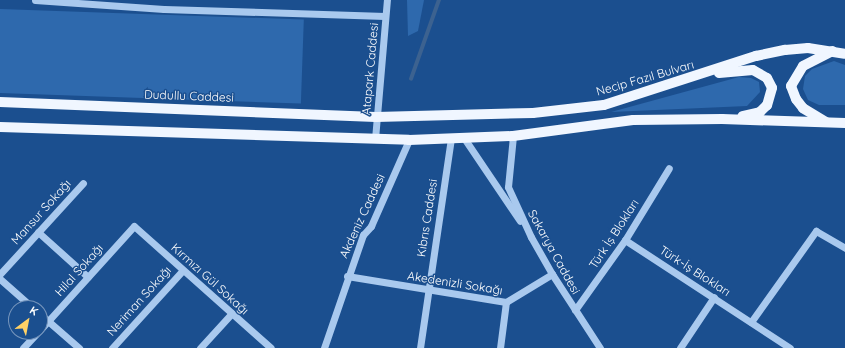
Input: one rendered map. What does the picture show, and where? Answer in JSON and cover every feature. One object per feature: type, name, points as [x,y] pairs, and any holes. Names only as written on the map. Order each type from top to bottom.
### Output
[{"type":"main road","name":"Necip Fazıl Bulvarı","points":[[376,117],[533,113],[597,106],[701,75],[756,56],[785,50],[808,48],[845,54]]},
{"type":"main road","points":[[827,123],[803,108],[796,99],[792,86],[803,66],[832,51]]},
{"type":"main road","points":[[701,75],[753,70],[767,78],[772,88],[771,97],[760,112],[722,119]]},
{"type":"main road","name":"Dudullu Caddesi","points":[[0,102],[376,117]]},
{"type":"main road","points":[[0,127],[409,140],[512,136],[633,120],[722,119],[845,123]]},
{"type":"street","points":[[35,0],[164,9],[385,16]]},
{"type":"street","name":"Atapark Caddesi","points":[[375,139],[387,0]]},
{"type":"street","name":"Sakarya Caddesi","points":[[512,136],[508,187],[531,237],[552,274],[600,348]]},
{"type":"street","points":[[464,138],[531,237]]},
{"type":"street","name":"Kıbrıs Caddesi","points":[[420,348],[427,290],[451,139]]},
{"type":"street","name":"Akdeniz Caddesi","points":[[324,348],[347,276],[363,235],[371,226],[409,140]]},
{"type":"street","name":"Türk İş Blokları","points":[[575,310],[626,240],[669,168]]},
{"type":"street","name":"Mansur Sokağı","points":[[0,274],[83,183]]},
{"type":"street","name":"Kırmızı Gül Sokağı","points":[[134,226],[271,348]]},
{"type":"street","name":"Hilal Sokağı","points":[[48,321],[134,226]]},
{"type":"street","points":[[751,322],[816,231],[845,248]]},
{"type":"street","points":[[38,232],[88,277]]},
{"type":"street","name":"Türk-İş Blokları","points":[[626,240],[790,348]]},
{"type":"street","name":"Neriman Sokağı","points":[[112,348],[183,270]]},
{"type":"street","name":"Akedenizli Sokağı","points":[[347,276],[506,302],[552,274]]},
{"type":"street","points":[[0,279],[24,300]]},
{"type":"street","points":[[680,348],[714,297]]},
{"type":"street","points":[[500,348],[506,302]]},
{"type":"street","points":[[200,348],[232,313]]},
{"type":"street","points":[[48,321],[78,348]]},
{"type":"street","points":[[23,348],[30,340]]},
{"type":"shaded area","points":[[407,0],[424,0],[418,31],[408,36]]},
{"type":"shaded area","points":[[0,9],[304,20],[301,104],[0,93]]},
{"type":"shaded area","points":[[834,61],[845,65],[845,105],[819,105],[808,100],[803,89],[805,76],[812,69]]},
{"type":"shaded area","points":[[739,77],[751,78],[759,82],[760,92],[747,106],[611,112]]},
{"type":"waterway","points":[[411,79],[439,0]]}]
